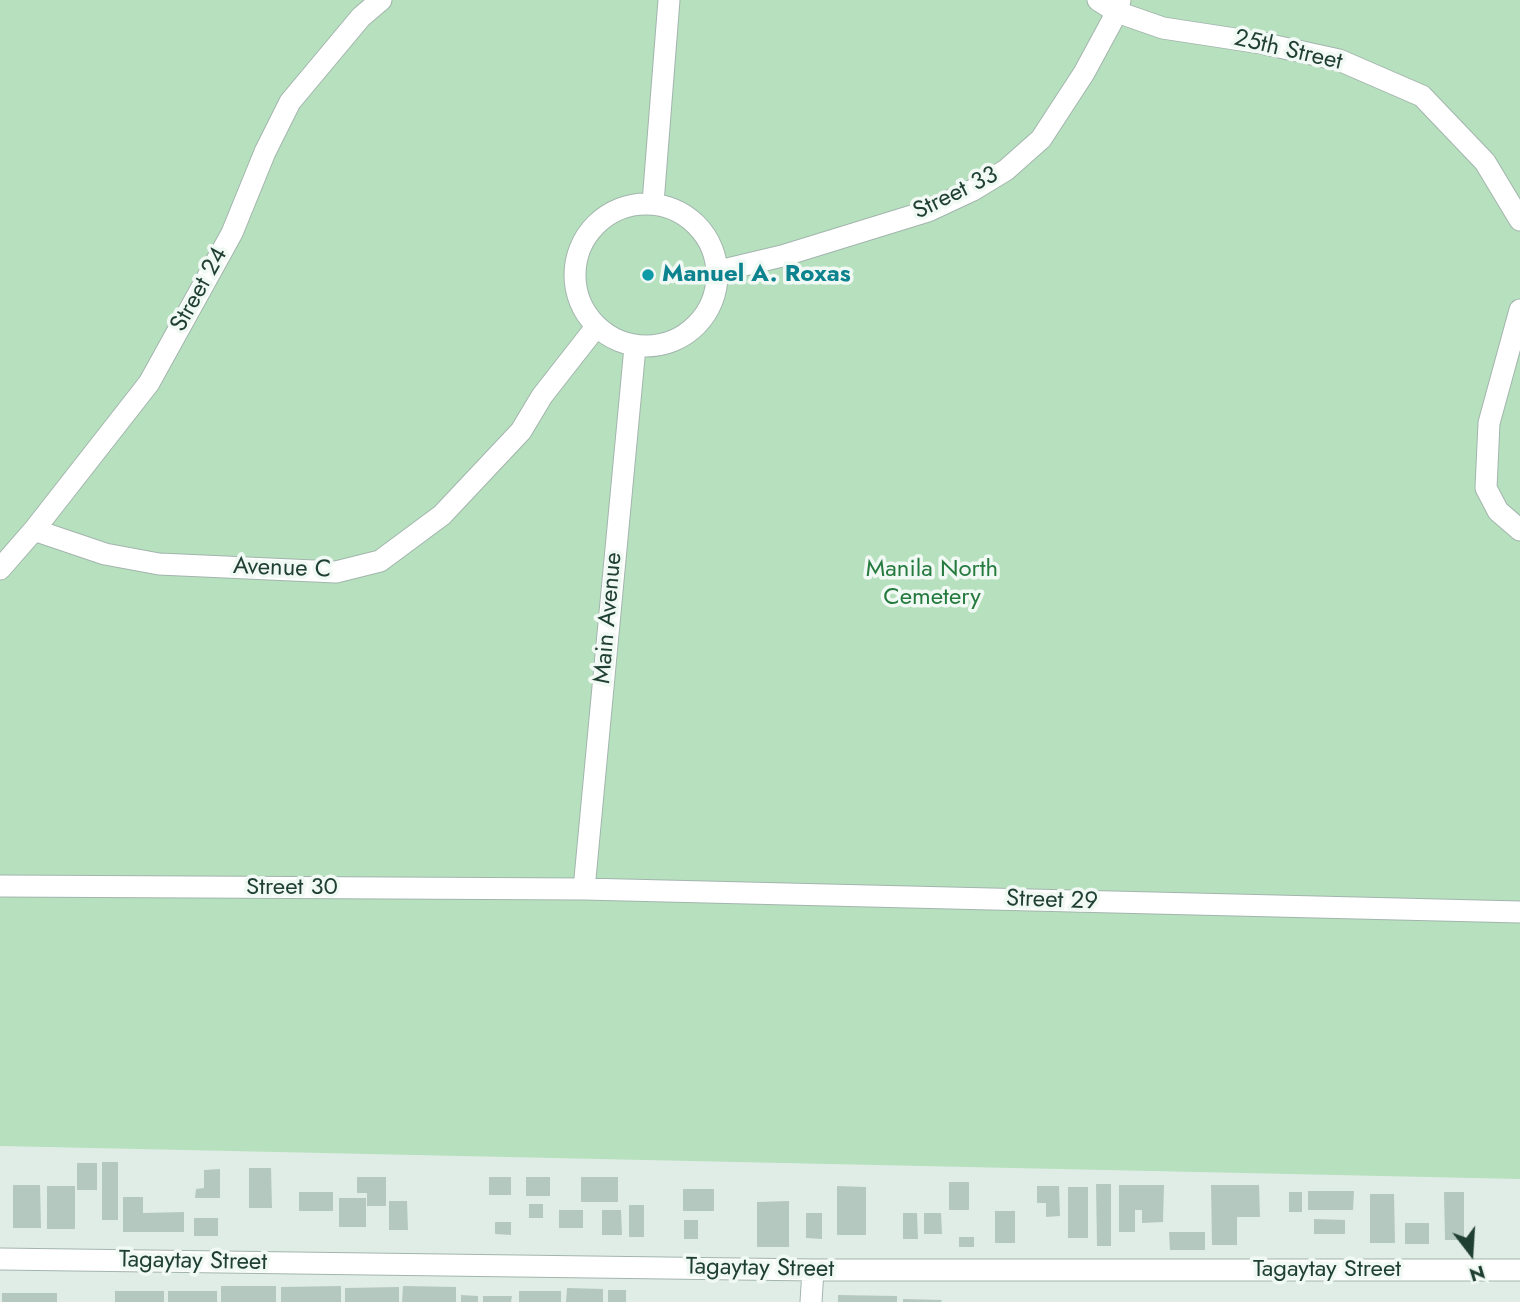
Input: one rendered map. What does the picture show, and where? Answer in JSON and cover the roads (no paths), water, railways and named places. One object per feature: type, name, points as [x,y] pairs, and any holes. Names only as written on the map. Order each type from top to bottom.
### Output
[{"type":"street","name":"Street 24","points":[[0,569],[34,530],[149,383],[232,233],[265,152],[290,102],[361,17],[381,0]]},
{"type":"street","points":[[653,204],[669,0]]},
{"type":"street","name":"25th Street","points":[[1098,0],[1119,6],[1163,28],[1261,43],[1339,60],[1422,96],[1485,162],[1520,220]]},
{"type":"street","name":"Street 33","points":[[719,271],[782,256],[928,211],[973,190],[1006,170],[1041,139],[1084,73],[1119,6]]},
{"type":"street","points":[[653,204],[672,208],[696,222],[712,245],[719,271],[709,313],[677,341],[635,346],[614,340],[596,327],[578,299],[575,266],[587,234],[612,212],[653,204]]},
{"type":"street","points":[[1520,310],[1489,423],[1486,488],[1498,511],[1520,530]]},
{"type":"street","name":"Avenue C","points":[[34,530],[105,554],[159,564],[336,572],[380,561],[442,515],[521,431],[542,396],[596,327]]},
{"type":"street","name":"Main Avenue","points":[[584,889],[635,346]]},
{"type":"street","name":"Street 30","points":[[0,886],[584,889]]},
{"type":"street","name":"Street 29","points":[[584,889],[1520,912]]},
{"type":"street","name":"Tagaytay Street","points":[[0,1259],[813,1270],[1520,1270]]},
{"type":"street","points":[[811,1302],[813,1270]]},
{"type":"place","name":"Manuel A. Roxas","points":[[648,275]]},
{"type":"park label","name":"Manila North Cemetery","points":[[932,584]]}]
